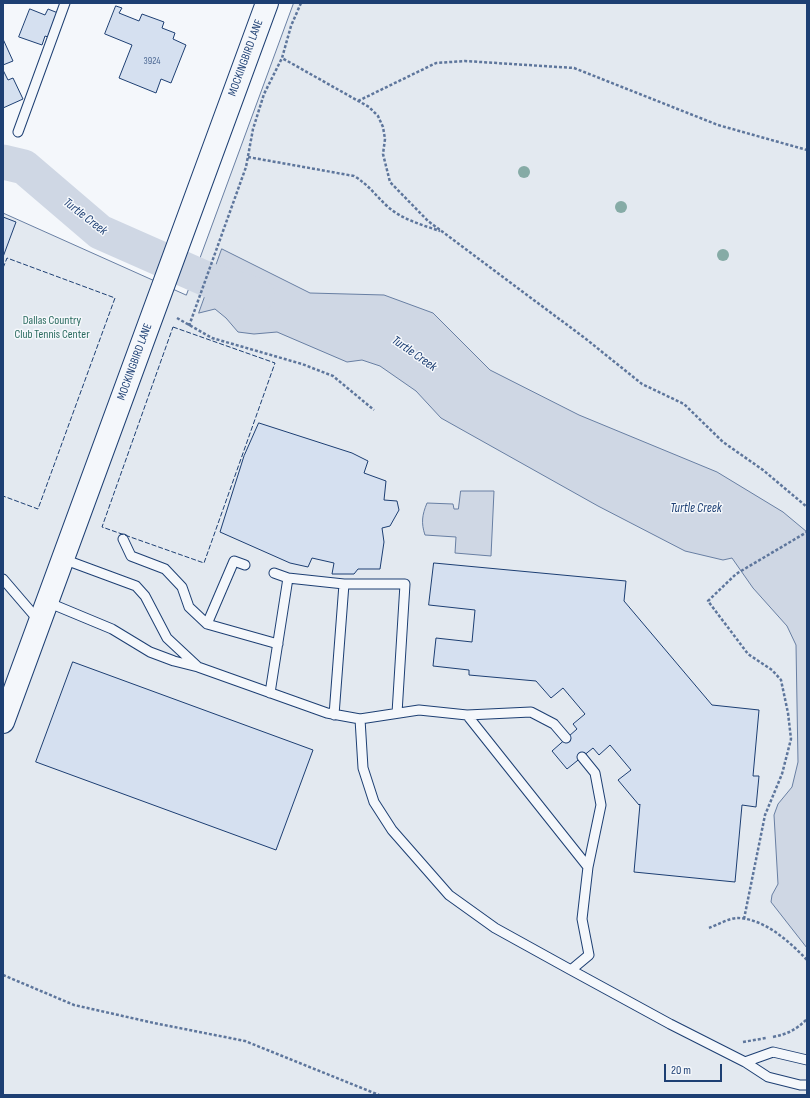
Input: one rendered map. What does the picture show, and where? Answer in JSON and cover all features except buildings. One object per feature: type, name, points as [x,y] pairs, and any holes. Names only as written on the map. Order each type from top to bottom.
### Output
[{"type":"main road","name":"MOCKINGBIRD LANE","points":[[3,722],[267,3]]},
{"type":"lane","points":[[18,132],[65,3]]},
{"type":"lane","points":[[123,539],[131,556],[165,569],[182,587],[189,607],[207,624],[278,644]]},
{"type":"lane","points":[[63,559],[136,586],[146,596],[167,638],[198,666]]},
{"type":"lane","points":[[207,624],[234,561],[245,565]]},
{"type":"lane","points":[[274,573],[288,578],[344,584],[405,584],[397,713]]},
{"type":"lane","points":[[270,692],[288,578]]},
{"type":"lane","points":[[3,579],[40,622]]},
{"type":"lane","points":[[334,715],[344,584]]},
{"type":"lane","points":[[47,602],[112,629],[150,652],[174,661],[198,666],[334,715],[360,719],[419,710],[467,715],[531,712],[554,724],[566,738]]},
{"type":"lane","points":[[467,715],[588,867]]},
{"type":"lane","points":[[360,719],[363,768],[374,802],[392,830],[449,895],[494,928],[670,1024],[745,1062],[768,1077],[800,1085],[807,1085]]},
{"type":"lane","points":[[571,970],[589,955],[582,919],[588,867],[601,805],[596,773],[582,757]]},
{"type":"lane","points":[[745,1062],[773,1052],[807,1060]]},
{"type":"path","points":[[189,326],[220,243],[248,157],[253,129],[264,94],[282,58],[291,26],[301,3]]},
{"type":"path","points":[[282,58],[369,107],[378,116],[383,127],[385,139],[383,154],[390,182],[428,221],[586,339],[642,384],[684,404],[723,442],[763,470],[807,507]]},
{"type":"path","points":[[358,101],[436,63],[465,61],[574,68],[718,125],[807,150]]},
{"type":"path","points":[[248,157],[354,176],[367,184],[387,206],[401,216],[442,231]]},
{"type":"path","points":[[177,318],[212,338],[302,364],[333,376],[374,410]]},
{"type":"path","points":[[744,919],[765,815],[782,774],[791,739],[788,713],[781,680],[772,670],[748,654],[708,601],[736,574],[807,532]]},
{"type":"path","points":[[709,928],[737,918],[753,920],[779,935],[807,960]]},
{"type":"path","points":[[3,975],[74,1005],[245,1041],[379,1095]]},
{"type":"path","points":[[743,1042],[785,1035],[798,1028],[807,1019]]},
{"type":"green space","name":"Dallas Country Club Tennis Center","points":[[294,3],[807,3],[807,1095],[3,1095],[3,213],[186,295]]},
{"type":"water","name":"Turtle Creek","points":[[222,249],[310,293],[384,295],[433,313],[490,370],[579,415],[717,472],[783,512],[807,532],[807,948],[771,902],[772,895],[778,884],[774,815],[778,804],[792,787],[798,762],[796,645],[787,626],[753,588],[732,558],[723,560],[685,551],[598,506],[441,418],[416,391],[380,366],[362,360],[347,362],[277,332],[254,334],[238,332],[226,318],[215,309],[199,313]]},
{"type":"water","points":[[461,491],[494,491],[491,556],[455,553],[456,537],[425,535],[423,519],[427,503],[453,504],[454,509],[458,509]]},
{"type":"waterway","name":"Turtle Creek","points":[[3,162],[24,167],[100,232],[211,281],[257,295]]},
{"type":"fence","points":[[3,268],[7,258],[115,298],[38,509],[3,496]]},
{"type":"fence","points":[[173,327],[275,363],[204,563],[102,527],[173,327]]}]
